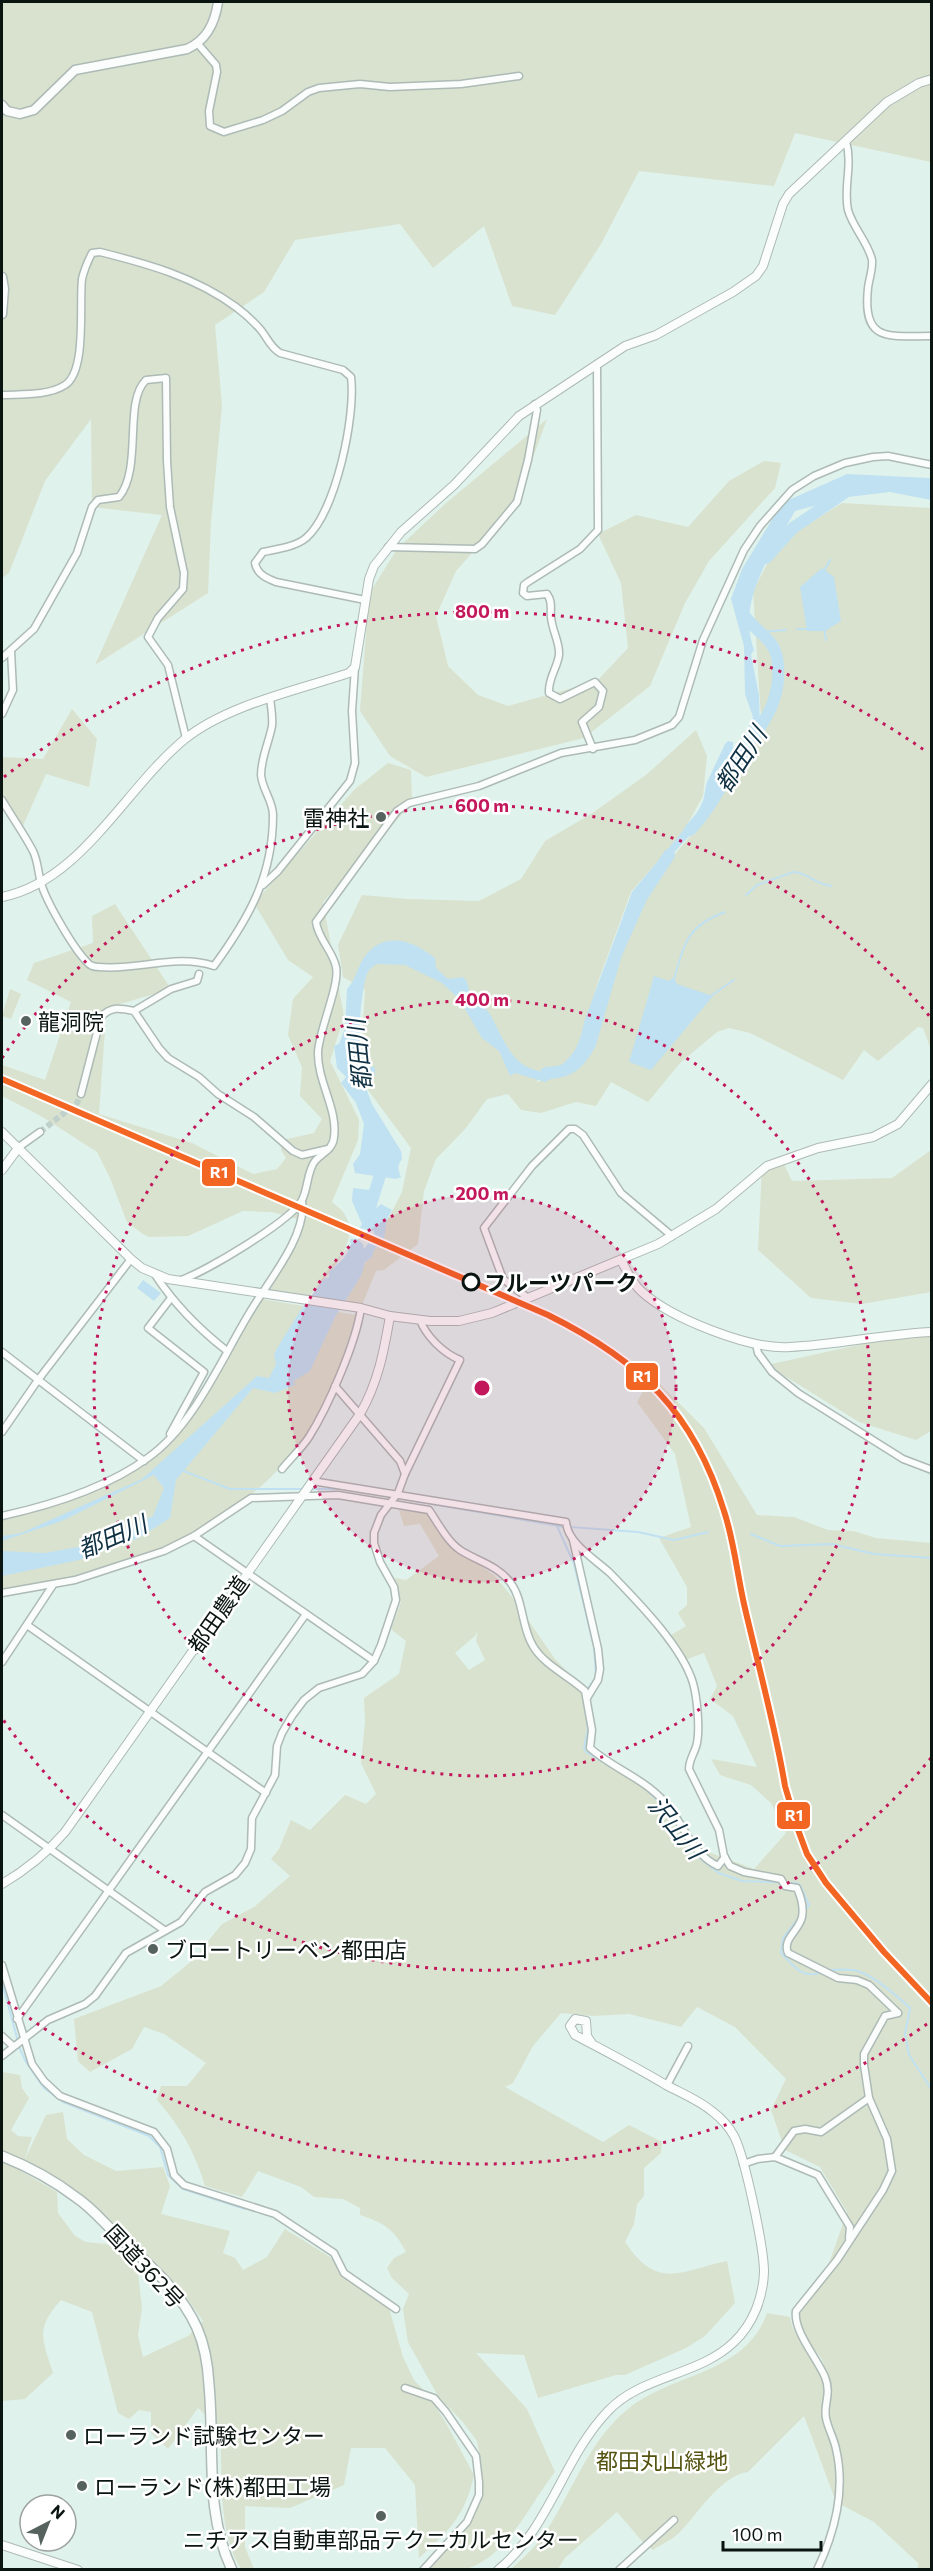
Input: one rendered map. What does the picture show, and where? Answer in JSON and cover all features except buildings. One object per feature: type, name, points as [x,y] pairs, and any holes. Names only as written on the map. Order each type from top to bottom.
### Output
[{"type":"highway","name":"国道362号","points":[[2,2156],[41,2175],[78,2198],[162,2278],[180,2298],[197,2328],[206,2357],[210,2388],[213,2497],[220,2535],[232,2570]]},
{"type":"main road","points":[[2,105],[8,111],[20,114],[34,110],[75,70],[188,49],[198,44],[210,30],[218,2]]},
{"type":"main road","points":[[2,278],[4,289],[2,314]]},
{"type":"street","points":[[198,44],[216,66],[217,72],[208,111],[210,126],[224,132],[263,120],[282,111],[308,92],[319,88],[360,84],[390,87],[462,84],[519,76]]},
{"type":"street","points":[[262,885],[278,871],[350,781],[355,763],[352,711],[355,667],[365,600],[374,566],[388,547],[413,520],[454,485],[519,416],[535,404],[625,346],[656,335],[733,292],[756,276],[763,266],[783,204],[789,194],[887,102],[919,83],[932,79]]},
{"type":"street","points":[[846,141],[850,158],[848,206],[852,224],[872,259],[867,300],[868,319],[882,334],[932,336]]},
{"type":"street","points":[[2,395],[47,392],[67,385],[74,377],[80,358],[82,278],[92,253],[100,252],[150,265],[199,284],[236,308],[260,329],[274,349],[280,353],[344,370],[351,377],[350,419],[345,448],[323,515],[305,538],[291,546],[263,552],[255,564],[256,569],[265,577],[276,582],[365,600]]},
{"type":"street","points":[[593,749],[582,722],[599,707],[603,691],[595,682],[560,699],[549,693],[551,674],[559,656],[550,618],[551,599],[547,594],[527,596],[523,593],[524,585],[580,549],[598,530],[597,364]]},
{"type":"street","points":[[2,658],[34,629],[77,553],[92,507],[98,500],[119,497],[125,489],[130,477],[133,427],[140,386],[146,380],[166,378],[170,507],[184,573],[183,589],[158,618],[148,637],[168,665],[186,738]]},
{"type":"street","points":[[388,547],[475,549],[482,544],[517,502],[528,460],[537,410],[535,404]]},
{"type":"street","points":[[2,1516],[73,1496],[116,1477],[144,1461],[165,1444],[191,1412],[227,1351],[265,1294],[287,1254],[303,1212],[302,1202],[313,1163],[331,1148],[334,1137],[332,1119],[319,1069],[318,1050],[336,966],[318,934],[316,922],[397,811],[409,803],[479,786],[561,753],[635,740],[672,725],[679,717],[703,640],[744,550],[760,526],[792,490],[814,476],[845,463],[873,457],[888,456],[932,465]]},
{"type":"street","points":[[2,714],[13,690],[11,651]]},
{"type":"street","points":[[2,897],[23,893],[41,884],[57,872],[120,811],[162,760],[186,738],[229,714],[270,698],[349,674],[355,667]]},
{"type":"street","points":[[2,800],[35,854],[41,884],[76,949],[89,965],[118,968],[187,961],[214,966],[244,921],[266,872],[273,812],[261,775],[263,758],[273,722],[270,698]]},
{"type":"street","points":[[81,1094],[101,1017],[107,1011],[117,1008],[134,1011],[171,989],[197,981],[199,974]]},
{"type":"street","points":[[134,1011],[168,1058],[199,1077],[218,1094],[254,1117],[293,1151],[302,1155],[331,1148]]},
{"type":"street","points":[[2,1132],[131,1259],[156,1275],[361,1308],[390,1316],[420,1320],[459,1321],[492,1313],[621,1260],[672,1236],[716,1209],[767,1166],[818,1148],[873,1137],[898,1124],[932,1084]]},
{"type":"street","points":[[528,1298],[503,1278],[484,1228],[532,1166],[569,1129],[575,1129],[583,1135],[628,1199],[672,1236]]},
{"type":"street","points":[[2,1170],[19,1147],[40,1132]]},
{"type":"street","points":[[180,1280],[198,1274],[252,1241],[302,1202]]},
{"type":"street","points":[[2,1432],[38,1380],[131,1259]]},
{"type":"street","points":[[621,1260],[636,1285],[654,1301],[700,1325],[756,1344],[788,1348],[890,1334],[932,1332]]},
{"type":"street","points":[[156,1275],[171,1298],[227,1351]]},
{"type":"street","points":[[165,1444],[204,1372],[148,1328],[171,1298]]},
{"type":"street","points":[[282,1469],[307,1439],[335,1386],[361,1308]]},
{"type":"street","name":"都田農道","points":[[2,1884],[28,1868],[50,1849],[64,1832],[360,1414],[373,1391],[383,1357],[390,1316]]},
{"type":"street","points":[[2,2056],[48,2020],[90,2000],[126,1953],[181,1922],[205,1892],[235,1875],[245,1863],[251,1849],[252,1818],[275,1774],[277,1746],[282,1733],[304,1700],[319,1689],[362,1674],[374,1661],[395,1607],[394,1587],[380,1562],[374,1543],[377,1524],[394,1498],[460,1360],[443,1351],[422,1327],[420,1320]]},
{"type":"street","points":[[756,1344],[758,1353],[772,1372],[798,1393],[903,1459],[932,1470]]},
{"type":"street","points":[[2,1352],[144,1461]]},
{"type":"street","points":[[335,1386],[400,1461],[405,1474]]},
{"type":"street","points":[[311,1483],[566,1526],[573,1540],[599,1659],[598,1680],[586,1695]]},
{"type":"street","points":[[2,1593],[53,1585],[141,1559],[194,1536],[251,1498],[338,1495],[394,1498],[429,1510],[452,1543],[504,1575],[515,1590],[533,1647],[586,1695],[592,1730],[590,1748],[599,1757],[646,1784],[670,1808],[697,1851],[718,1866],[725,1857]]},
{"type":"street","points":[[194,1536],[374,1661]]},
{"type":"street","points":[[573,1540],[622,1587],[677,1650],[685,1663],[693,1685],[696,1703],[697,1743],[689,1761],[689,1769],[719,1830],[725,1857],[735,1869],[781,1879],[785,1886],[797,1888],[802,1899],[802,1919],[786,1948],[794,1958],[837,1978],[856,1980],[869,1985],[898,2013],[885,2016],[864,2054],[869,2098],[887,2139],[892,2171],[883,2190],[837,2260],[796,2311],[795,2316],[796,2325],[815,2355],[828,2385],[829,2396],[825,2417],[838,2458],[839,2500],[836,2525],[817,2570]]},
{"type":"street","points":[[2,1662],[53,1585]]},
{"type":"street","points":[[17,2019],[306,1614]]},
{"type":"street","points":[[27,1625],[266,1793]]},
{"type":"street","points":[[2,1815],[164,1930]]},
{"type":"street","points":[[2,1965],[17,2019],[18,2042],[44,2081],[60,2096],[154,2132],[167,2149],[174,2175],[184,2186],[275,2214],[333,2253],[344,2273],[396,2309]]},
{"type":"street","points":[[2,2036],[18,2042]]},
{"type":"street","points":[[498,2570],[526,2544],[589,2435],[619,2400],[719,2354],[734,2342],[752,2319],[764,2271],[743,2164],[734,2135],[725,2123],[713,2112],[591,2042]]},
{"type":"street","points":[[667,2085],[688,2046]]},
{"type":"street","points":[[775,2157],[794,2132],[805,2129],[821,2132],[869,2098]]},
{"type":"street","points":[[743,2164],[775,2157],[822,2179],[850,2228],[849,2239]]},
{"type":"street","points":[[405,2388],[434,2398],[446,2412],[476,2456],[479,2482],[479,2495],[467,2522],[423,2570]]},
{"type":"street","points":[[619,2570],[674,2520]]},
{"type":"street","points":[[2,2545],[78,2570]]},
{"type":"green space","points":[[2,2],[931,2],[931,162],[795,133],[774,186],[639,171],[601,244],[555,315],[512,306],[484,226],[433,268],[400,224],[295,240],[264,292],[215,325],[222,406],[211,522],[208,593],[95,665],[162,515],[92,507],[91,419],[45,481],[9,573],[2,578]]},
{"type":"green space","points":[[547,419],[517,502],[456,571],[436,616],[448,666],[478,695],[508,706],[597,681],[628,648],[621,583],[598,534],[636,515],[688,527],[729,481],[764,461],[781,463],[775,488],[709,561],[685,603],[650,686],[584,738],[426,777],[390,756],[360,711],[369,594],[397,549],[445,504]]},
{"type":"green space","points":[[842,503],[931,508],[931,1050],[923,1028],[918,1027],[878,1061],[864,1050],[843,1080],[750,1033],[729,1028],[717,1032],[681,1062],[648,1102],[611,1082],[596,1106],[576,1102],[541,1113],[521,1110],[508,1094],[487,1099],[466,1128],[436,1159],[424,1191],[418,1244],[384,1270],[376,1271],[362,1305],[345,1302],[402,1192],[411,1148],[368,1090],[362,1041],[365,990],[343,977],[338,945],[362,895],[479,901],[521,879],[545,841],[591,814],[646,775],[696,730],[707,756],[703,796],[683,832],[631,892],[599,979],[579,1045],[570,1059],[534,1083],[573,1071],[594,1038],[619,946],[651,882],[694,832],[734,769],[761,718],[753,591],[778,543]]},
{"type":"green space","points":[[72,709],[97,739],[89,787],[46,774],[21,830],[2,802],[2,757],[43,759]]},
{"type":"green space","points":[[388,763],[411,770],[412,803],[323,902],[344,1016],[330,1061],[359,1120],[358,1140],[332,1202],[345,1215],[349,1225],[349,1236],[340,1258],[309,1296],[270,1290],[292,1250],[302,1220],[272,1212],[243,1211],[188,1236],[149,1237],[143,1234],[127,1222],[97,1152],[41,1116],[2,1096],[2,1065],[45,1080],[71,1002],[27,980],[34,963],[93,943],[92,916],[115,904],[171,989],[103,1009],[105,1029],[99,1114],[192,1143],[253,1174],[277,1169],[286,1158],[281,1150],[283,1140],[314,1133],[322,1119],[300,1096],[302,1067],[288,1035],[293,999],[313,977],[288,960],[254,903],[354,790]]},
{"type":"green space","points":[[10,989],[21,994],[11,1019],[2,1016]]},
{"type":"green space","points":[[931,1150],[931,1292],[862,1304],[811,1298],[758,1250],[762,1166],[780,1156],[792,1181],[892,1178]]},
{"type":"green space","points":[[262,1299],[356,1315],[328,1396],[315,1421],[292,1454],[265,1483],[234,1508],[201,1529],[165,1546],[90,1572],[45,1583],[2,1589],[2,1520],[91,1487],[134,1465],[174,1438]]},
{"type":"green space","points":[[931,1329],[931,1431],[916,1440],[859,1422],[767,1365]]},
{"type":"green space","name":"都田丸山緑地","points":[[652,1376],[704,1428],[757,1515],[794,1517],[828,1530],[853,1531],[876,1538],[931,1543],[931,2569],[918,2569],[918,2563],[874,2522],[836,2502],[804,2416],[748,2472],[728,2480],[678,2534],[653,2550],[617,2512],[565,2558],[558,2569],[511,2569],[541,2538],[592,2451],[614,2422],[646,2397],[725,2361],[742,2349],[757,2333],[767,2313],[790,2317],[797,2335],[819,2370],[824,2390],[830,2383],[822,2359],[801,2333],[797,2313],[825,2275],[847,2212],[820,2167],[785,2150],[771,2110],[786,2079],[735,2027],[697,2007],[681,2027],[629,2014],[593,2016],[561,2013],[533,2046],[513,2083],[505,2087],[603,2142],[629,2125],[662,2142],[661,2153],[644,2168],[644,2196],[637,2204],[634,2224],[625,2242],[648,2267],[659,2272],[671,2274],[727,2261],[735,2303],[705,2336],[686,2348],[625,2375],[616,2375],[538,2398],[524,2355],[476,2353],[527,2409],[555,2472],[518,2526],[496,2552],[469,2568],[459,2569],[427,2570],[470,2524],[480,2499],[482,2467],[477,2441],[438,2396],[408,2342],[403,2309],[409,2294],[392,2278],[387,2268],[394,2258],[406,2252],[393,2232],[382,2224],[360,2215],[360,2208],[343,2199],[314,2197],[301,2187],[258,2171],[242,2197],[205,2186],[186,2140],[157,2100],[161,2086],[187,2086],[206,2063],[164,2034],[144,2027],[132,2049],[90,2072],[78,2061],[74,2019],[161,1986],[193,1960],[222,1924],[254,1907],[290,1876],[271,1859],[279,1849],[291,1820],[310,1830],[345,1795],[366,1804],[376,1794],[361,1763],[365,1722],[364,1698],[399,1674],[406,1641],[391,1629],[401,1602],[395,1578],[406,1580],[439,1556],[420,1524],[404,1526],[399,1510],[429,1513],[454,1548],[494,1575],[513,1598],[555,1659],[583,1688],[595,1752],[626,1772],[650,1792],[672,1815],[692,1846],[754,1869],[786,1833],[771,1803],[751,1785],[720,1775],[711,1759],[757,1767],[733,1716],[710,1699],[717,1686],[704,1653],[682,1661],[663,1640],[686,1626],[678,1613],[687,1605],[687,1587],[659,1538],[691,1527],[675,1454],[637,1402]],"holes":[[[478,1629],[476,1641],[485,1660],[469,1670],[455,1653],[476,1635]]]},
{"type":"green space","points":[[2,2072],[20,2075],[22,2088],[29,2098],[11,2130],[18,2136],[32,2137],[24,2161],[46,2115],[63,2112],[67,2139],[84,2155],[116,2171],[163,2167],[170,2186],[161,2214],[230,2231],[223,2253],[235,2258],[243,2270],[267,2257],[285,2229],[330,2257],[344,2273],[389,2308],[403,2357],[414,2380],[429,2396],[474,2475],[461,2512],[448,2530],[419,2558],[415,2485],[385,2448],[351,2448],[344,2485],[290,2508],[245,2506],[245,2547],[254,2569],[241,2569],[233,2554],[225,2520],[220,2429],[198,2408],[168,2449],[151,2433],[151,2412],[139,2410],[129,2419],[118,2413],[92,2312],[61,2300],[47,2319],[43,2334],[53,2373],[25,2399],[2,2401]],"holes":[[[23,2164],[78,2195],[129,2238],[180,2288],[203,2321],[188,2336],[143,2357],[138,2335],[142,2308],[137,2263],[128,2254],[106,2244],[86,2242],[75,2236],[58,2213],[57,2192],[21,2171]]]},
{"type":"water","points":[[847,474],[929,478],[931,479],[931,500],[890,492],[848,497],[795,511],[759,578],[750,613],[750,631],[754,650],[751,655],[759,695],[760,727],[753,738],[734,757],[712,791],[711,799],[694,831],[653,875],[627,916],[597,999],[588,1039],[575,1061],[545,1082],[515,1073],[510,1076],[499,1051],[482,1038],[459,999],[442,983],[405,965],[377,964],[368,971],[365,980],[360,1014],[359,1048],[365,1062],[364,1067],[375,1067],[375,1075],[366,1088],[372,1104],[401,1151],[402,1159],[398,1168],[401,1177],[396,1179],[355,1173],[353,1164],[360,1154],[364,1124],[356,1103],[341,1083],[346,1077],[337,1068],[334,1046],[339,1044],[345,1028],[347,989],[365,956],[381,943],[390,941],[400,941],[418,947],[435,958],[436,968],[448,979],[463,977],[465,979],[471,993],[488,1011],[509,1049],[520,1062],[535,1070],[547,1072],[555,1070],[568,1059],[581,1036],[584,1022],[632,892],[697,814],[703,801],[707,782],[725,744],[728,741],[733,742],[733,748],[743,742],[753,717],[745,694],[744,646],[731,599],[742,569],[782,503]]},
{"type":"water","points":[[822,568],[834,577],[841,621],[825,631],[807,631],[800,587]]},
{"type":"water","points":[[654,976],[669,981],[674,977],[677,984],[713,996],[651,1070],[629,1062]]},
{"type":"water","points":[[353,1188],[370,1190],[371,1207],[374,1210],[381,1204],[392,1210],[387,1219],[384,1238],[374,1250],[372,1257],[365,1262],[361,1276],[335,1317],[310,1371],[294,1381],[295,1385],[275,1393],[253,1388],[176,1480],[170,1518],[139,1538],[79,1560],[2,1576],[2,1551],[45,1553],[94,1544],[153,1516],[164,1488],[154,1475],[62,1521],[2,1541],[2,1536],[21,1533],[142,1479],[257,1376],[269,1378],[276,1364],[274,1354],[282,1340],[300,1311],[324,1279],[329,1277],[329,1272],[347,1253],[350,1239],[357,1239],[363,1244],[364,1249],[374,1236],[374,1231],[360,1228],[362,1224],[352,1201]]},
{"type":"water","points":[[143,1280],[161,1293],[154,1301],[137,1288]]},
{"type":"waterway","name":"都田川","points":[[766,558],[793,528],[844,493]]},
{"type":"waterway","points":[[824,571],[830,560]]},
{"type":"waterway","name":"都田川","points":[[690,830],[709,807],[760,728],[773,703],[777,689],[775,650],[741,610]]},
{"type":"waterway","points":[[824,628],[826,640]]},
{"type":"waterway","points":[[797,629],[808,629]]},
{"type":"waterway","points":[[761,632],[786,630]]},
{"type":"waterway","name":"都田川","points":[[546,1073],[554,1073],[572,1066],[582,1057],[590,1044],[616,954],[641,898],[669,855]]},
{"type":"waterway","points":[[746,895],[757,885],[793,872],[802,873],[831,886]]},
{"type":"waterway","points":[[674,979],[689,937],[703,923],[725,912]]},
{"type":"waterway","points":[[712,995],[734,980]]},
{"type":"waterway","name":"都田川","points":[[368,1214],[380,1175],[378,1161]]},
{"type":"waterway","points":[[181,1470],[230,1489],[304,1489]]},
{"type":"waterway","points":[[309,1489],[343,1489]]},
{"type":"waterway","points":[[363,1492],[564,1527]]},
{"type":"waterway","name":"沢山川","points":[[557,1526],[574,1564],[594,1647],[596,1677],[586,1691]]},
{"type":"waterway","points":[[570,1527],[638,1532],[674,1540],[708,1532]]},
{"type":"waterway","points":[[751,1534],[780,1546],[832,1544],[874,1554],[932,1558]]},
{"type":"waterway","name":"沢山川","points":[[584,1703],[588,1729],[584,1748],[586,1752],[628,1777]]},
{"type":"waterway","name":"沢山川","points":[[645,1788],[668,1811],[694,1854],[719,1873],[742,1881],[800,1885],[809,1905],[804,1913]]},
{"type":"waterway","name":"沢山川","points":[[800,1916],[783,1938],[781,1953],[794,1967],[804,1973],[822,1972]]},
{"type":"waterway","name":"沢山川","points":[[827,1970],[844,1969],[860,1972],[886,1988],[910,2008],[905,2034],[909,2055],[932,2090]]},
{"type":"waterway","points":[[2,1982],[20,2049],[44,2088],[63,2102],[149,2136],[160,2147],[168,2175],[183,2189],[245,2209]]},
{"type":"tunnel","points":[[40,1132],[77,1103],[81,1094]]},
{"type":"transit line","name":"R1","points":[[2,1079],[548,1315],[610,1351],[659,1393],[679,1417],[697,1445],[712,1476],[724,1511],[785,1786],[807,1854],[826,1883],[884,1952],[932,2003]]},
{"type":"place","name":"雷神社","points":[[381,817]]},
{"type":"place","name":"龍洞院","points":[[26,1021]]},
{"type":"place","name":"フルーツパーク","points":[[471,1282]]},
{"type":"place","name":"ブロートリーベン都田店","points":[[153,1949]]},
{"type":"place","name":"ローランド試験センター","points":[[71,2435]]},
{"type":"place","name":"ローランド(株)都田工場","points":[[82,2486]]},
{"type":"place","name":"ニチアス自動車部品テクニカルセンター","points":[[381,2516]]}]
